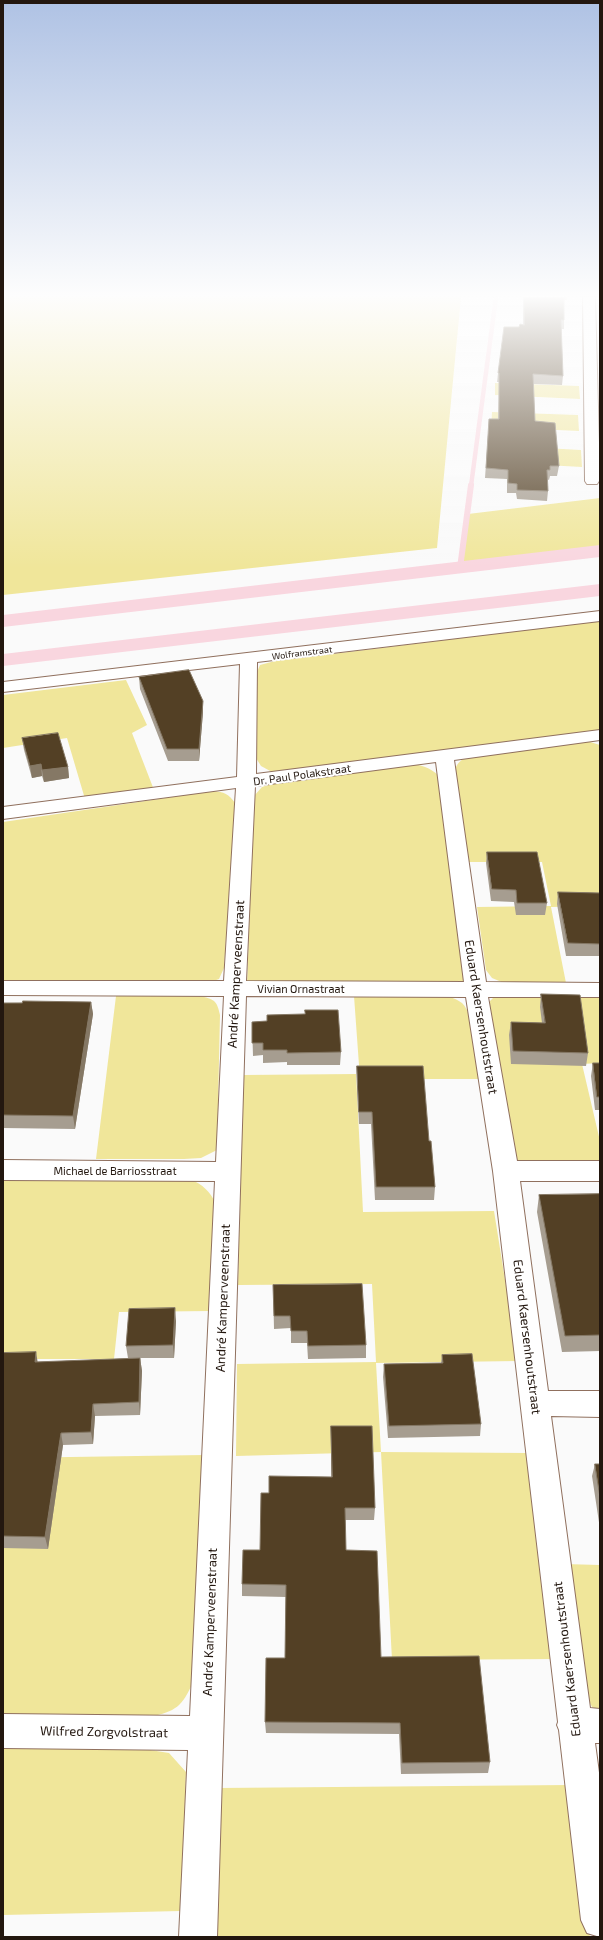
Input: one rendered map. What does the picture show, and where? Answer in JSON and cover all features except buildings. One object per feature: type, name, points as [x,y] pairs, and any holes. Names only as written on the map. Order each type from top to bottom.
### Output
[{"type":"street","points":[[592,481],[596,447],[594,388]]},
{"type":"street","name":"Wolframstraat","points":[[3,687],[249,659],[600,616]]},
{"type":"street","name":"André Kamperveenstraat","points":[[198,1937],[235,989],[246,783],[249,659]]},
{"type":"street","name":"Dr. Paul Polakstraat","points":[[3,813],[246,783],[600,735]]},
{"type":"street","name":"Eduard Kaersenhoutstraat","points":[[444,756],[476,990],[506,1171],[536,1403],[587,1726],[600,1920]]},
{"type":"street","name":"Vivian Ornastraat","points":[[3,988],[600,990]]},
{"type":"street","name":"Michael de Barriosstraat","points":[[3,1170],[228,1172]]},
{"type":"street","points":[[506,1171],[600,1171]]},
{"type":"street","points":[[536,1403],[600,1404]]},
{"type":"street","name":"Wilfred Zorgvolstraat","points":[[3,1731],[206,1733]]},
{"type":"shaded area","points":[[3,388],[452,388],[437,548],[3,595]]},
{"type":"shaded area","points":[[495,388],[579,388],[580,399],[495,395]]},
{"type":"shaded area","points":[[492,412],[578,415],[579,431],[491,427]]},
{"type":"shaded area","points":[[492,445],[581,450],[582,467],[491,462]]},
{"type":"shaded area","points":[[600,498],[600,551],[460,568],[468,514]]},
{"type":"shaded area","points":[[600,621],[600,731],[272,772],[261,766],[256,758],[257,672],[260,665],[275,661]]},
{"type":"shaded area","points":[[126,680],[147,725],[132,733],[154,790],[85,799],[67,738],[3,748],[3,695]]},
{"type":"shaded area","points":[[587,741],[600,745],[600,906],[551,907],[566,983],[504,983],[492,978],[486,970],[477,907],[551,906],[542,862],[466,862],[454,775],[455,769],[466,757]]},
{"type":"shaded area","points":[[413,764],[429,768],[442,779],[465,980],[456,985],[247,985],[254,796],[262,787],[277,782]]},
{"type":"shaded area","points":[[213,791],[226,794],[231,797],[235,803],[224,968],[219,979],[205,984],[3,983],[3,822]]},
{"type":"shaded area","points":[[600,994],[600,1063],[582,1064],[600,1141],[600,1165],[526,1166],[515,1161],[487,1004],[494,997]]},
{"type":"shaded area","points":[[436,995],[456,999],[467,1009],[475,1039],[479,1079],[360,1079],[354,996]]},
{"type":"shaded area","points":[[116,996],[199,996],[211,999],[218,1006],[220,1015],[217,1150],[201,1158],[96,1159]]},
{"type":"shaded area","points":[[356,1074],[363,1212],[494,1211],[518,1361],[376,1363],[381,1452],[236,1456],[237,1364],[376,1362],[372,1284],[238,1285],[243,1075]]},
{"type":"shaded area","points":[[3,1178],[190,1179],[199,1184],[209,1192],[216,1204],[211,1311],[119,1312],[114,1359],[3,1359]]},
{"type":"shaded area","points":[[381,1452],[528,1453],[556,1659],[392,1660]]},
{"type":"shaded area","points":[[204,1455],[193,1682],[185,1697],[177,1707],[172,1710],[150,1717],[3,1715],[3,1458]]},
{"type":"shaded area","points":[[564,1564],[600,1565],[600,1710],[592,1707],[580,1683]]},
{"type":"shaded area","points":[[3,1748],[144,1749],[169,1753],[186,1772],[181,1911],[3,1915]]},
{"type":"shaded area","points":[[569,1785],[590,1937],[214,1937],[218,1788]]},
{"type":"waterway","points":[[471,486],[484,388]]},
{"type":"waterway","points":[[460,568],[471,485]]},
{"type":"waterway","points":[[3,621],[600,551]]},
{"type":"waterway","points":[[3,660],[600,590]]}]
